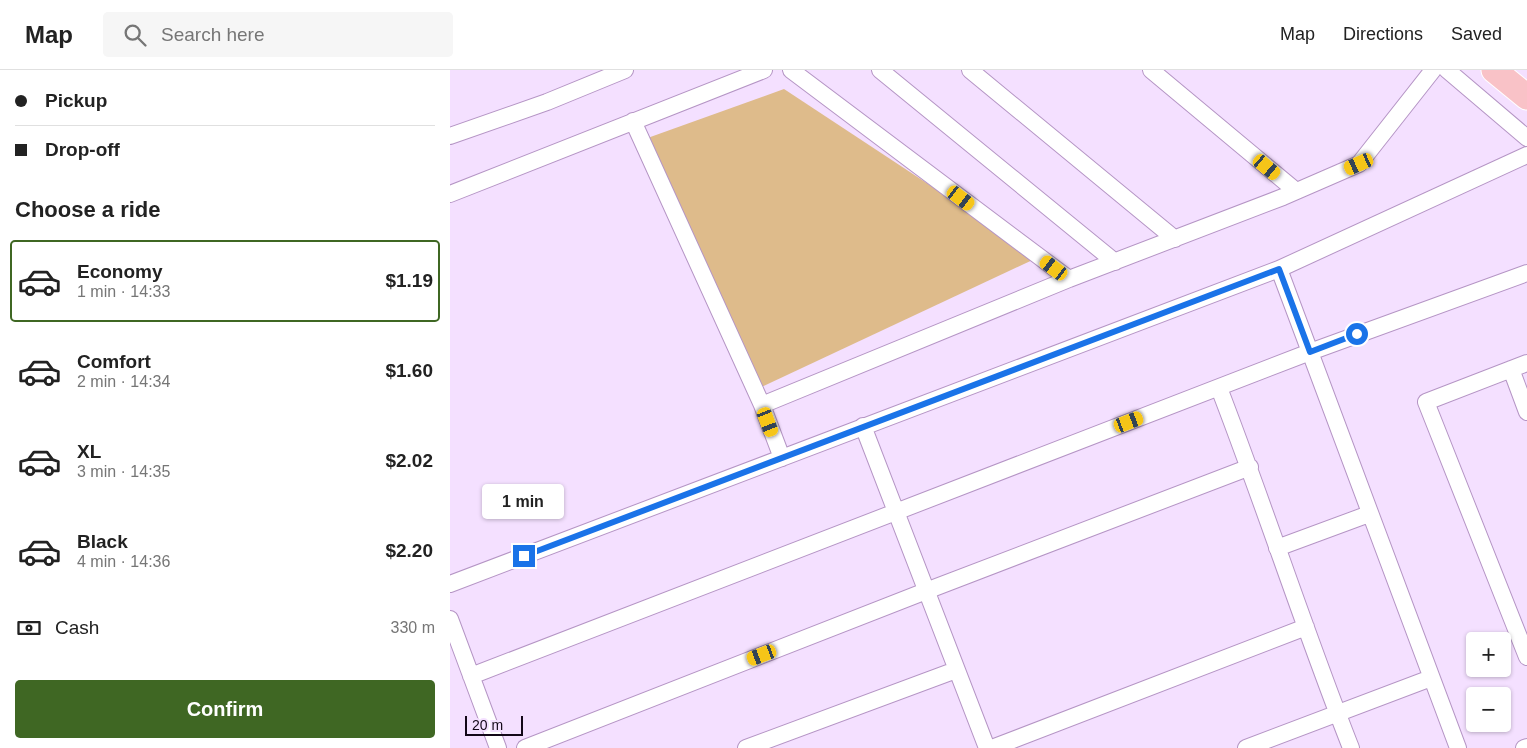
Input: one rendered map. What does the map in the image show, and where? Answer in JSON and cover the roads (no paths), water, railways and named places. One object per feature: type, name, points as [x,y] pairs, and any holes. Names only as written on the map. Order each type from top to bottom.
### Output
[{"type":"main road","points":[[1494,70],[1527,97]]},
{"type":"street","points":[[450,136],[547,102],[624,70]]},
{"type":"street","points":[[450,194],[764,70]]},
{"type":"street","points":[[791,70],[1069,279]]},
{"type":"street","points":[[880,70],[1115,262]]},
{"type":"street","points":[[970,70],[1175,239]]},
{"type":"street","points":[[1151,70],[1296,192]]},
{"type":"street","points":[[762,405],[1069,279],[1296,192],[1359,164],[1433,70]]},
{"type":"street","points":[[1447,70],[1527,138]]},
{"type":"street","points":[[633,121],[762,405],[782,458]]},
{"type":"street","points":[[450,584],[1279,269],[1527,155]]},
{"type":"street","points":[[1279,269],[1458,748]]},
{"type":"street","points":[[471,676],[1310,352],[1527,272]]},
{"type":"street","points":[[1526,650],[1426,402],[1527,363]]},
{"type":"street","points":[[1511,369],[1527,412]]},
{"type":"street","points":[[1219,388],[1250,467],[1277,548],[1351,748]]},
{"type":"street","points":[[863,426],[987,748]]},
{"type":"street","points":[[525,748],[1250,467]]},
{"type":"street","points":[[1277,548],[1369,514]]},
{"type":"street","points":[[450,619],[498,748]]},
{"type":"street","points":[[992,748],[1306,627]]},
{"type":"street","points":[[746,748],[956,670]]},
{"type":"street","points":[[1246,748],[1431,678]]}]
